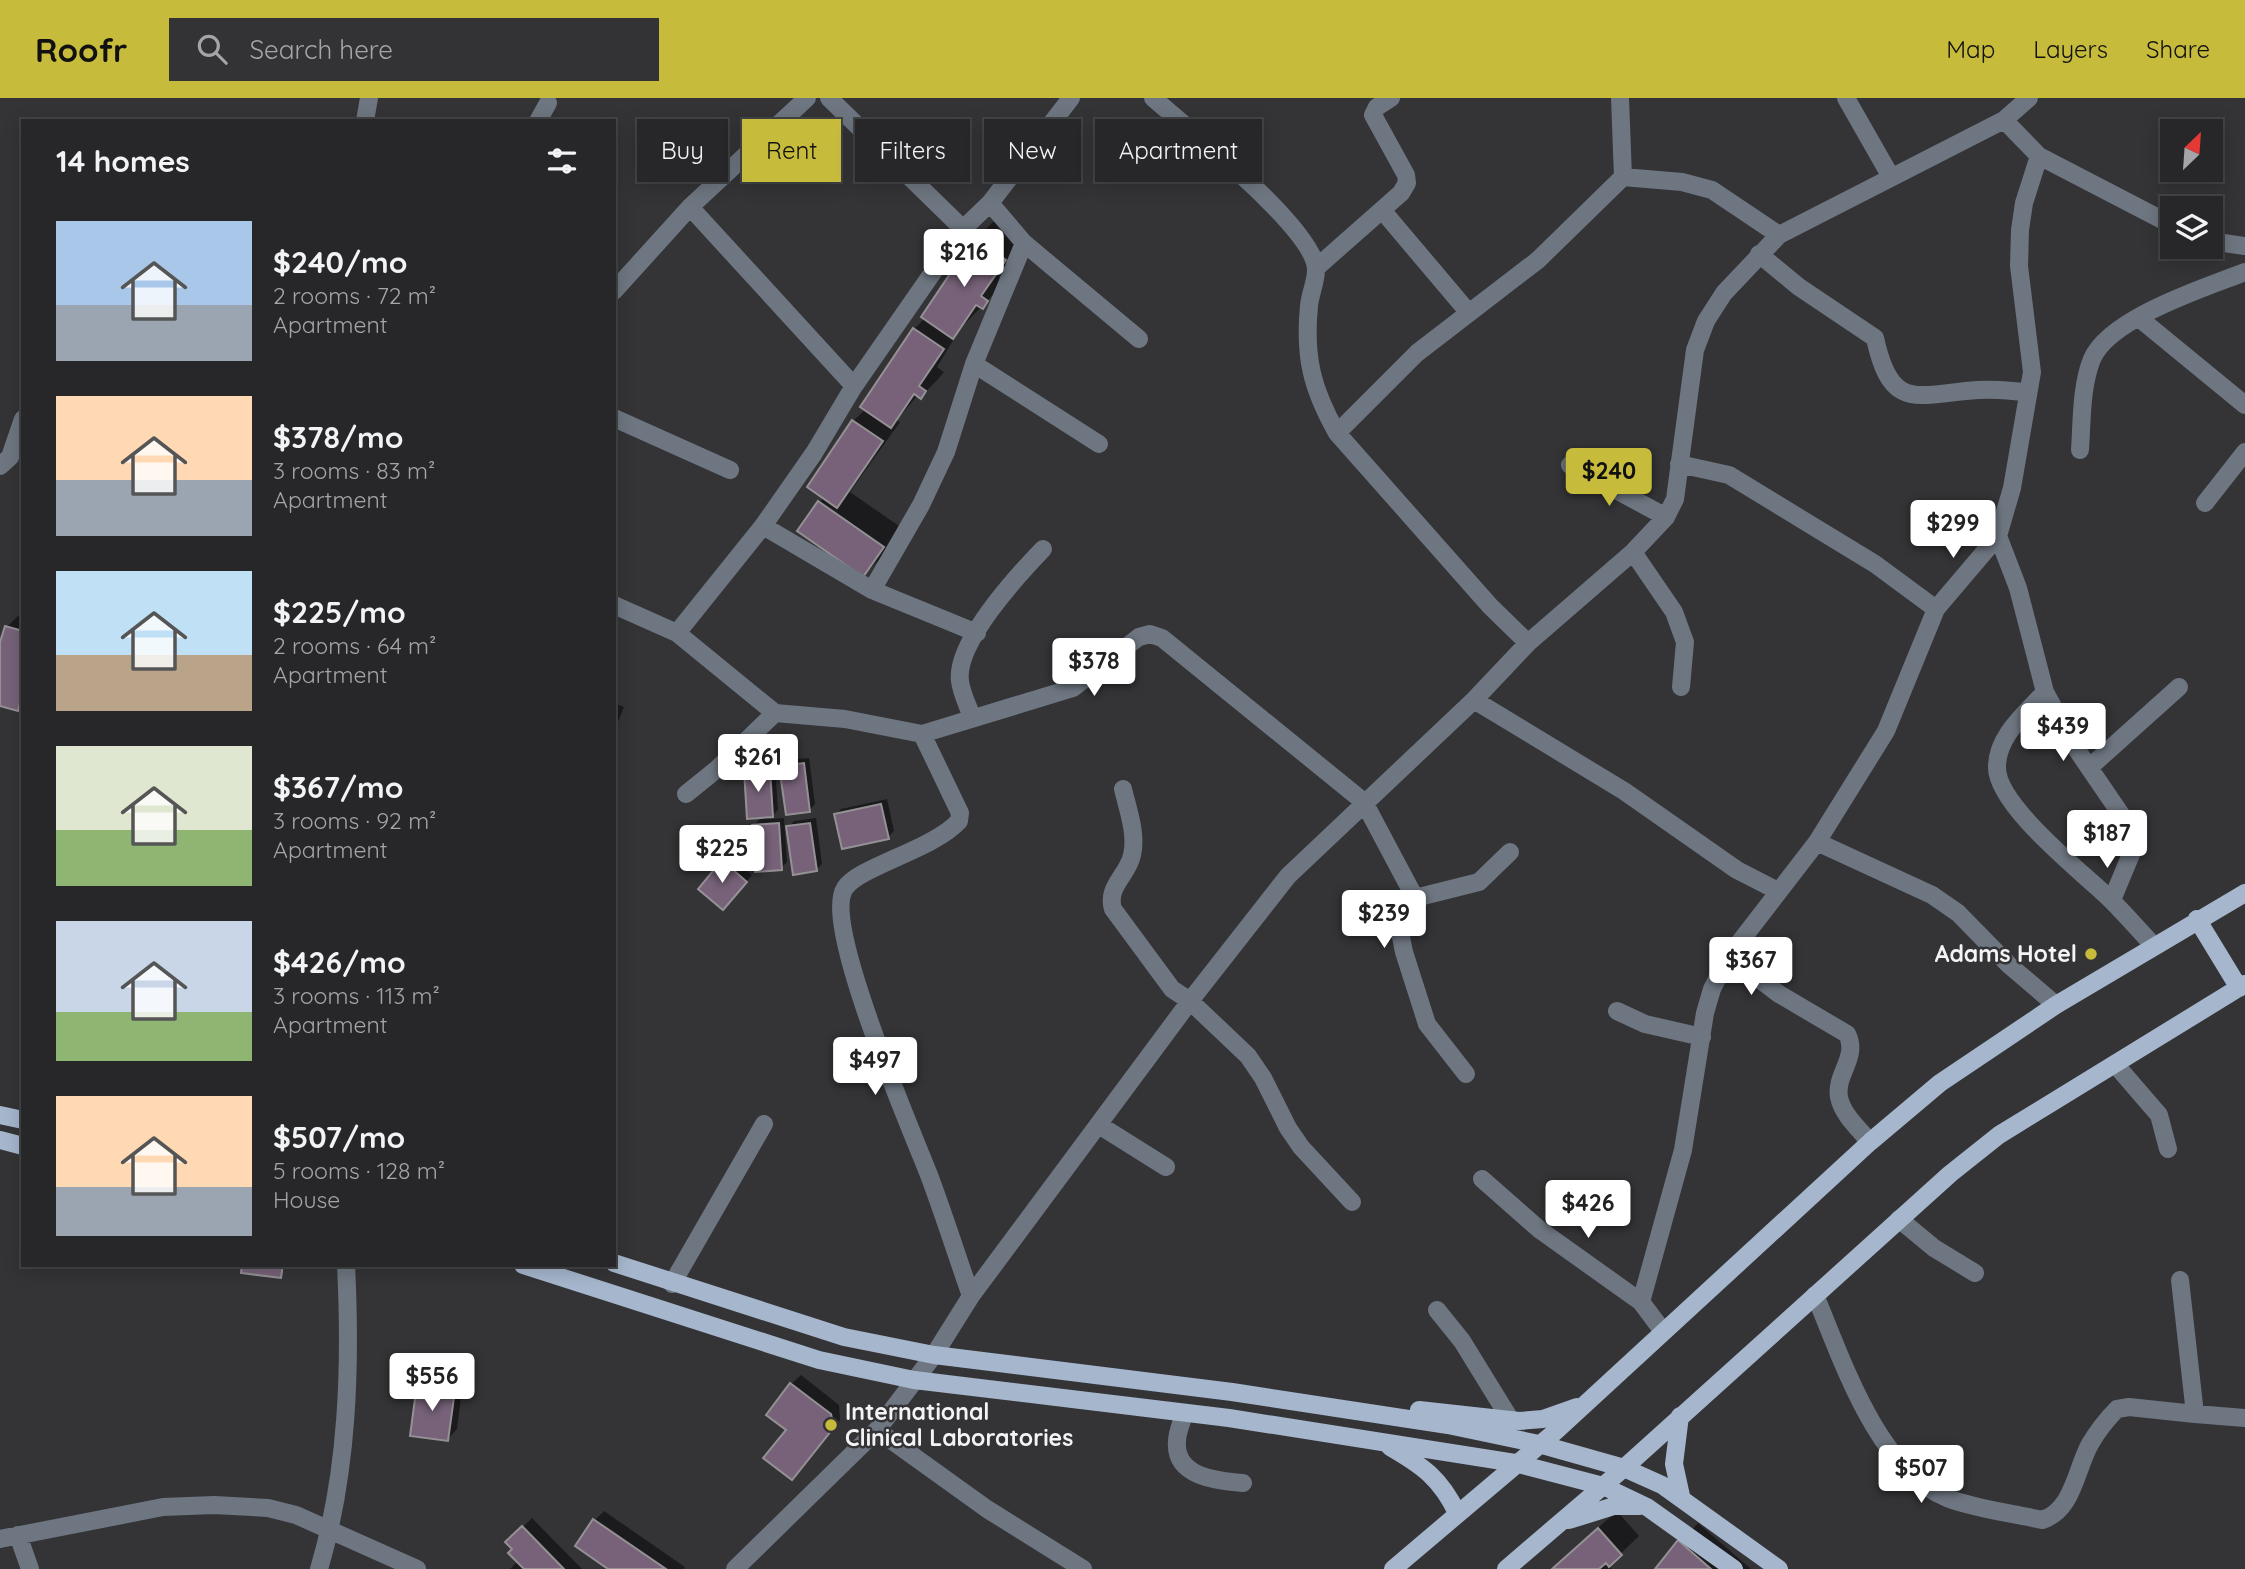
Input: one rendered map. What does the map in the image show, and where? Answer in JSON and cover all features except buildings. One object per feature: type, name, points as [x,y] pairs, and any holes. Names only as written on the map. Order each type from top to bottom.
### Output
[{"type":"main road","points":[[1394,1569],[1584,1404],[1870,1142],[1940,1083],[2056,1005],[2197,919],[2245,893]]},
{"type":"main road","points":[[1506,1569],[1604,1486],[1899,1219],[1999,1135],[2242,986],[2197,919]]},
{"type":"main road","points":[[0,1115],[21,1120]]},
{"type":"main road","points":[[0,1140],[21,1145]]},
{"type":"main road","points":[[616,1265],[844,1336],[934,1354],[1388,1416],[1539,1444],[1624,1468],[1681,1496],[1779,1569]]},
{"type":"main road","points":[[529,1267],[819,1360],[914,1380],[1184,1414],[1515,1463],[1604,1486],[1647,1507],[1734,1569]]},
{"type":"main road","points":[[1388,1416],[1426,1409],[1510,1419],[1543,1419],[1584,1404]]},
{"type":"main road","points":[[1680,1416],[1674,1464],[1681,1496]]},
{"type":"main road","points":[[1384,1444],[1420,1464],[1446,1489],[1457,1513]]},
{"type":"main road","points":[[1560,1523],[1614,1506],[1647,1507]]},
{"type":"street","points":[[365,119],[369,98]]},
{"type":"street","points":[[616,289],[690,207],[807,98]]},
{"type":"street","points":[[828,98],[963,229]]},
{"type":"street","points":[[677,633],[763,526],[814,453],[854,386],[963,229],[990,203],[1071,98]]},
{"type":"street","points":[[1153,98],[1235,169],[1296,230],[1316,268],[1307,328],[1309,362],[1318,400],[1337,433],[1490,607],[1528,643]]},
{"type":"street","points":[[1316,268],[1401,193],[1407,183],[1406,175],[1373,115],[1377,107],[1391,98]]},
{"type":"street","points":[[1337,433],[1417,352],[1538,260],[1623,177],[1620,98]]},
{"type":"street","points":[[1846,98],[1891,177]]},
{"type":"street","points":[[735,1569],[877,1430],[934,1354],[971,1296],[1190,1001],[1288,876],[1474,700],[1528,643],[1633,552],[1666,517],[1675,499],[1695,350],[1706,321],[1724,293],[1779,235],[2004,120],[2020,101]]},
{"type":"street","points":[[539,119],[548,103]]},
{"type":"street","points":[[2004,120],[2039,156],[2160,219]]},
{"type":"street","points":[[1642,1302],[1683,1150],[1712,989],[1729,956],[1817,842],[1886,731],[1936,608],[1998,536],[2012,488],[2032,372],[2019,266],[2020,230],[2024,203],[2039,156]]},
{"type":"street","points":[[1623,177],[1682,182],[1712,190],[1779,235]]},
{"type":"street","points":[[990,203],[1024,243],[1139,339]]},
{"type":"street","points":[[690,207],[854,386]]},
{"type":"street","points":[[1382,210],[1469,313]]},
{"type":"street","points":[[872,590],[921,506],[946,452],[974,363],[1024,243]]},
{"type":"street","points":[[2223,243],[2245,246]]},
{"type":"street","points":[[1759,254],[1799,287],[1875,338],[1882,370],[1905,392],[1920,397],[1978,390],[2027,392]]},
{"type":"street","points":[[2080,450],[2091,362],[2097,349],[2112,333],[2139,318],[2245,272]]},
{"type":"street","points":[[2139,318],[2245,405]]},
{"type":"street","points":[[974,363],[1099,443]]},
{"type":"street","points":[[616,419],[730,470]]},
{"type":"street","points":[[11,464],[21,426]]},
{"type":"street","points":[[2205,503],[2245,452]]},
{"type":"street","points":[[1679,464],[1714,470],[1737,479],[1875,564],[1936,608]]},
{"type":"street","points":[[1570,465],[1666,517]]},
{"type":"street","points":[[763,526],[872,590],[977,634]]},
{"type":"street","points":[[1998,536],[2018,588],[2045,692],[2075,747],[2091,766],[2133,832],[2134,848],[2112,900]]},
{"type":"street","points":[[972,717],[960,674],[967,649],[1012,582],[1043,549]]},
{"type":"street","points":[[1633,552],[1674,612],[1685,642],[1681,687]]},
{"type":"street","points":[[616,606],[677,633],[775,713],[845,719],[922,734],[1073,688],[1139,637],[1150,634],[1162,638],[1364,802],[1415,898]]},
{"type":"street","points":[[2091,766],[2179,687]]},
{"type":"street","points":[[2045,692],[2006,735],[1997,769],[2003,786],[2030,826],[2112,900],[2154,946]]},
{"type":"street","points":[[1474,700],[1624,791],[1737,870],[1778,891]]},
{"type":"street","points":[[686,794],[717,769],[775,713]]},
{"type":"street","points":[[922,734],[960,813],[958,821],[909,854],[853,880],[843,889],[841,903],[847,943],[881,1063],[929,1175],[971,1296]]},
{"type":"street","points":[[1123,789],[1132,824],[1133,852],[1129,865],[1113,890],[1110,900],[1113,909],[1154,970],[1171,989],[1190,1001],[1248,1056],[1301,1147],[1352,1202]]},
{"type":"street","points":[[1817,842],[1932,895],[1958,913],[2009,965],[2056,1005]]},
{"type":"street","points":[[1466,1074],[1427,1024],[1404,952],[1400,932],[1402,914],[1415,898],[1479,882],[1510,852]]},
{"type":"street","points":[[1729,956],[1779,994],[1847,1034],[1852,1043],[1850,1058],[1838,1095],[1843,1110],[1870,1142]]},
{"type":"street","points":[[1617,1011],[1645,1024],[1702,1037]]},
{"type":"street","points":[[2115,1064],[2159,1115],[2168,1149]]},
{"type":"street","points":[[672,1284],[764,1124]]},
{"type":"street","points":[[1099,1125],[1166,1167]]},
{"type":"street","points":[[1482,1179],[1540,1230],[1642,1302],[1662,1330]]},
{"type":"street","points":[[1899,1219],[1934,1248],[1975,1273]]},
{"type":"street","points":[[319,1569],[330,1531],[347,1395],[349,1333],[346,1267]]},
{"type":"street","points":[[2180,1280],[2195,1414]]},
{"type":"street","points":[[1815,1294],[1864,1412],[1918,1480],[1947,1498],[2042,1520],[2052,1517],[2064,1504],[2090,1445],[2117,1409],[2129,1407],[2245,1418]]},
{"type":"street","points":[[1437,1310],[1462,1341],[1510,1419]]},
{"type":"street","points":[[1184,1414],[1176,1441],[1179,1455],[1188,1469],[1220,1482],[1243,1483]]},
{"type":"street","points":[[877,1430],[987,1509],[1083,1569]]},
{"type":"street","points":[[0,1539],[163,1507],[214,1505],[268,1508],[296,1515],[417,1569]]},
{"type":"street","points":[[18,1535],[30,1569]]},
{"type":"place","name":"Adams Hotel","points":[[2091,954]]},
{"type":"place","name":"International Clinical Laboratories","points":[[831,1425]]}]
